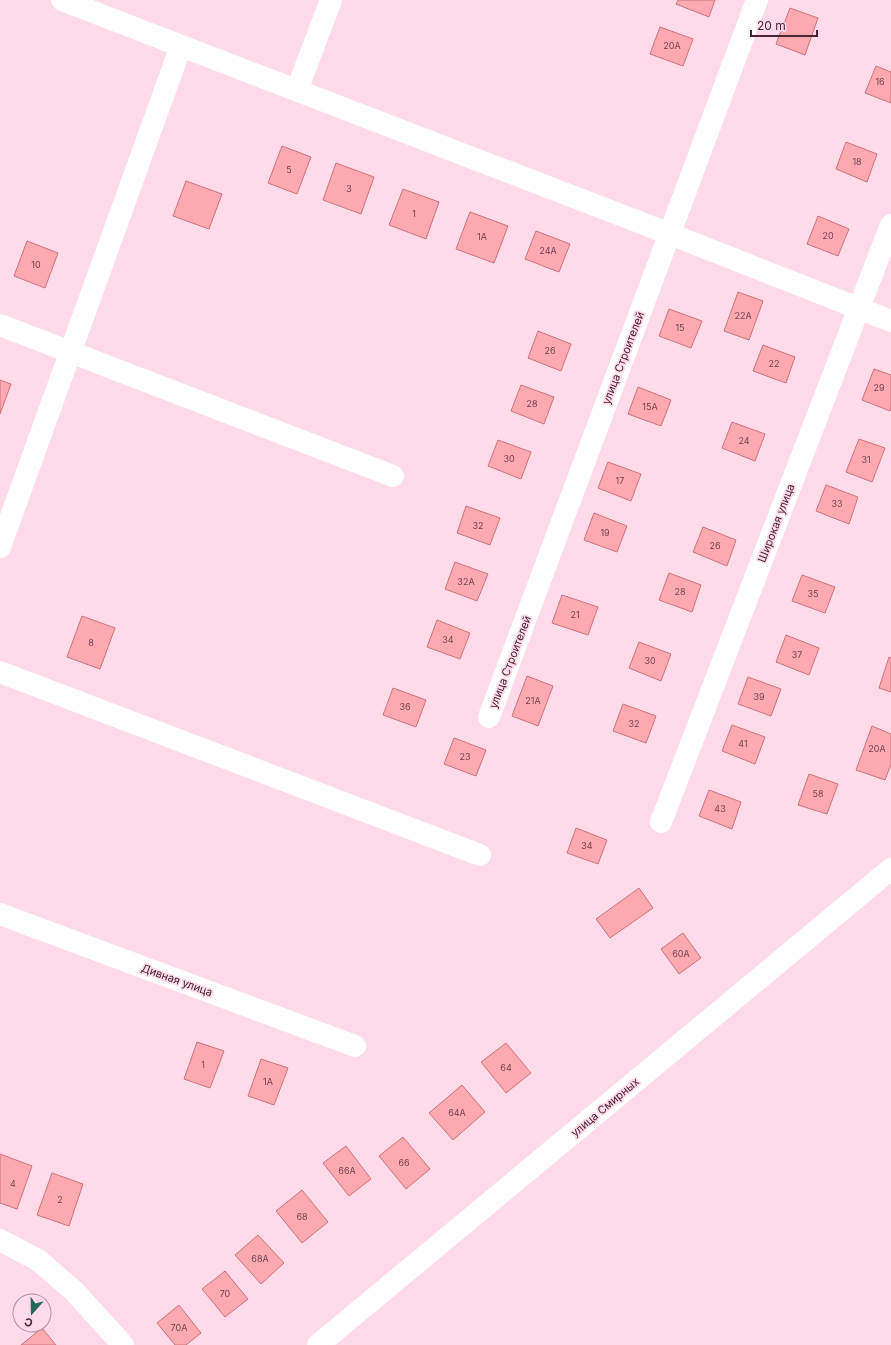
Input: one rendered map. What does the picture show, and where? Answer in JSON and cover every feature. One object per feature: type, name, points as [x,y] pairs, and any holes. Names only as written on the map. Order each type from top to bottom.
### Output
[{"type":"street","points":[[62,0],[670,234],[891,321]]},
{"type":"street","points":[[297,90],[331,0]]},
{"type":"street","name":"улица Строителей","points":[[489,717],[757,0]]},
{"type":"street","points":[[0,547],[181,46]]},
{"type":"street","name":"Широкая улица","points":[[661,822],[891,224]]},
{"type":"street","points":[[0,325],[393,476]]},
{"type":"street","points":[[0,672],[480,855]]},
{"type":"street","name":"улица Смирных","points":[[318,1345],[891,869]]},
{"type":"street","name":"Дивная улица","points":[[0,914],[355,1046]]},
{"type":"street","points":[[0,1240],[38,1260],[74,1290],[123,1345]]},
{"type":"building","points":[[678,0],[715,0],[709,17],[676,4]]},
{"type":"building","points":[[790,8],[818,18],[805,55],[776,44]]},
{"type":"building","points":[[660,27],[693,39],[683,66],[650,54]]},
{"type":"building","points":[[876,66],[891,72],[891,103],[865,93]]},
{"type":"building","points":[[846,142],[877,154],[867,182],[836,169]]},
{"type":"building","points":[[282,146],[311,157],[297,194],[268,183]]},
{"type":"building","points":[[336,163],[374,177],[361,214],[323,200]]},
{"type":"building","points":[[186,181],[222,194],[209,229],[173,216]]},
{"type":"building","points":[[403,189],[439,202],[426,239],[389,225]]},
{"type":"building","points":[[470,212],[508,226],[494,263],[456,249]]},
{"type":"building","points":[[818,216],[849,229],[838,256],[807,244]]},
{"type":"building","points":[[536,231],[570,244],[559,272],[525,259]]},
{"type":"building","points":[[27,241],[58,253],[45,288],[14,276]]},
{"type":"building","points":[[738,292],[763,301],[749,340],[724,331]]},
{"type":"building","points":[[669,309],[702,321],[691,348],[659,336]]},
{"type":"building","points":[[538,331],[571,344],[561,371],[528,358]]},
{"type":"building","points":[[763,345],[795,357],[786,383],[753,371]]},
{"type":"building","points":[[874,369],[891,375],[890,411],[862,400]]},
{"type":"building","points":[[0,380],[11,384],[0,414]]},
{"type":"building","points":[[521,385],[554,397],[544,424],[511,411]]},
{"type":"building","points":[[638,387],[671,400],[661,426],[628,414]]},
{"type":"building","points":[[732,422],[765,434],[755,461],[722,448]]},
{"type":"building","points":[[859,439],[885,448],[872,482],[846,472]]},
{"type":"building","points":[[498,440],[531,452],[521,479],[488,466]]},
{"type":"building","points":[[608,462],[641,474],[631,501],[598,488]]},
{"type":"building","points":[[826,485],[858,497],[849,524],[816,511]]},
{"type":"building","points":[[466,506],[500,518],[490,545],[457,533]]},
{"type":"building","points":[[594,513],[627,526],[617,552],[584,540]]},
{"type":"building","points":[[703,527],[736,540],[727,566],[693,552]]},
{"type":"building","points":[[455,562],[488,574],[477,601],[445,589]]},
{"type":"building","points":[[669,573],[701,585],[692,612],[659,600]]},
{"type":"building","points":[[802,575],[835,587],[825,613],[792,601]]},
{"type":"building","points":[[562,595],[598,607],[588,635],[552,623]]},
{"type":"building","points":[[82,616],[115,628],[100,669],[67,657]]},
{"type":"building","points":[[437,620],[470,633],[460,659],[427,647]]},
{"type":"building","points":[[786,635],[819,648],[809,675],[776,662]]},
{"type":"building","points":[[639,642],[671,654],[661,681],[629,668]]},
{"type":"building","points":[[889,657],[891,658],[891,692],[879,688]]},
{"type":"building","points":[[527,676],[553,686],[538,726],[512,716]]},
{"type":"building","points":[[748,677],[781,689],[771,716],[738,704]]},
{"type":"building","points":[[393,688],[426,700],[416,727],[383,715]]},
{"type":"building","points":[[623,704],[656,716],[646,743],[613,731]]},
{"type":"building","points":[[732,725],[765,737],[755,764],[722,751]]},
{"type":"building","points":[[872,726],[891,734],[891,764],[885,780],[856,770]]},
{"type":"building","points":[[454,738],[486,750],[476,776],[444,764]]},
{"type":"building","points":[[809,774],[838,784],[827,814],[798,805]]},
{"type":"building","points":[[709,790],[741,802],[732,829],[699,816]]},
{"type":"building","points":[[576,828],[607,840],[598,864],[567,853]]},
{"type":"building","points":[[639,888],[653,908],[610,938],[596,919]]},
{"type":"building","points":[[683,933],[701,958],[679,974],[661,949]]},
{"type":"building","points":[[197,1042],[224,1051],[210,1088],[184,1079]]},
{"type":"building","points":[[506,1043],[531,1073],[506,1093],[481,1062]]},
{"type":"building","points":[[261,1059],[288,1068],[274,1105],[248,1096]]},
{"type":"building","points":[[462,1085],[485,1112],[453,1140],[429,1113]]},
{"type":"building","points":[[403,1137],[430,1169],[406,1189],[379,1156]]},
{"type":"building","points":[[346,1146],[371,1179],[349,1196],[323,1163]]},
{"type":"building","points":[[0,1154],[32,1166],[17,1209],[0,1203]]},
{"type":"building","points":[[52,1173],[83,1184],[69,1226],[37,1215]]},
{"type":"building","points":[[302,1190],[328,1222],[302,1243],[276,1211]]},
{"type":"building","points":[[258,1235],[284,1263],[261,1284],[235,1255]]},
{"type":"building","points":[[225,1271],[248,1299],[225,1317],[202,1289]]},
{"type":"building","points":[[179,1305],[201,1333],[186,1345],[175,1345],[157,1323]]},
{"type":"building","points":[[36,1333],[46,1333],[56,1345],[21,1345]]}]
